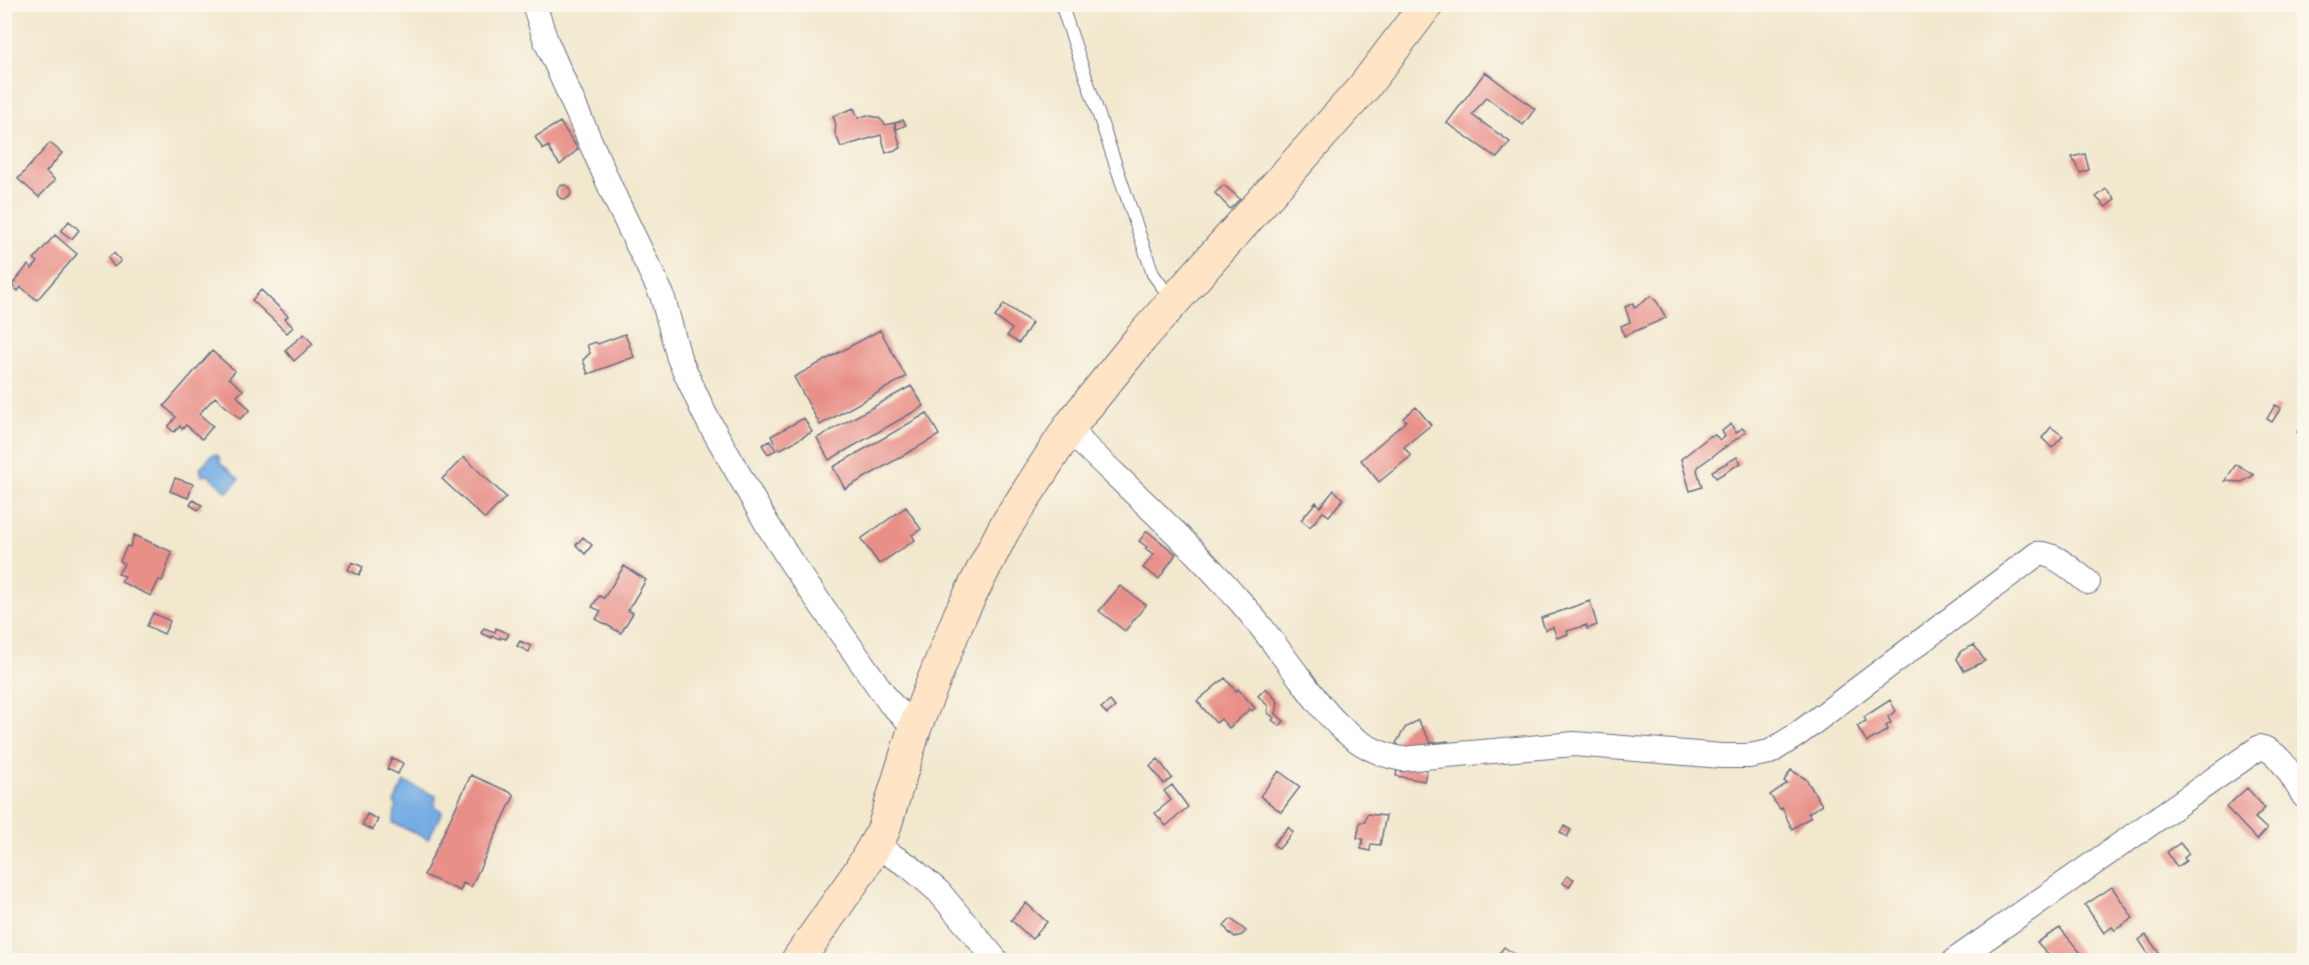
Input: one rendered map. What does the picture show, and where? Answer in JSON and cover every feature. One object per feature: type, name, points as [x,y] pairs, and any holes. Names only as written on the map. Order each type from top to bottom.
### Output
[{"type":"main road","points":[[798,960],[860,870],[883,831],[915,727],[960,615],[1004,529],[1071,426],[1141,338],[1364,87],[1427,4]]},
{"type":"street","points":[[534,4],[546,41],[597,158],[662,295],[679,358],[705,415],[791,562],[890,703],[915,727]]},
{"type":"street","points":[[1071,426],[1082,442],[1237,598],[1297,673],[1319,705],[1340,727],[1369,749],[1382,755],[1402,759],[1574,744],[1722,756],[1749,756],[1770,752],[1798,734],[2037,554],[2044,553],[2054,557],[2088,582]]},
{"type":"street","points":[[1955,960],[2260,747],[2267,748],[2276,756],[2304,796]]},
{"type":"street","points":[[874,845],[909,866],[939,891],[996,960]]},
{"type":"lane","points":[[1061,4],[1153,274],[1173,301]]},
{"type":"water","points":[[216,454],[220,458],[220,463],[239,479],[227,492],[208,475],[202,476],[200,468],[212,455]]},
{"type":"water","points":[[404,782],[436,796],[435,806],[442,812],[428,839],[393,823],[396,805],[394,802]]},
{"type":"building","points":[[1485,72],[1535,109],[1523,125],[1486,97],[1472,115],[1510,142],[1497,158],[1447,123]]},
{"type":"building","points":[[854,108],[858,118],[867,115],[879,118],[886,125],[894,123],[901,148],[886,153],[881,135],[841,147],[835,133],[836,125],[833,116]]},
{"type":"building","points":[[903,120],[906,125],[897,129],[895,123]]},
{"type":"building","points":[[560,122],[578,149],[560,165],[549,146],[543,149],[535,137]]},
{"type":"building","points":[[50,143],[62,153],[46,172],[55,180],[39,197],[18,179]]},
{"type":"building","points":[[2085,154],[2089,170],[2080,173],[2072,157]]},
{"type":"building","points":[[564,185],[569,187],[571,192],[569,197],[564,199],[559,197],[557,192],[559,187]]},
{"type":"building","points":[[1224,185],[1240,199],[1230,209],[1215,193]]},
{"type":"building","points":[[2106,189],[2115,199],[2106,207],[2096,197]]},
{"type":"building","points":[[69,221],[79,230],[72,239],[61,231]]},
{"type":"building","points":[[55,235],[77,254],[37,300],[21,287],[18,291],[12,285],[28,265],[32,269],[38,262],[34,259]]},
{"type":"building","points":[[114,253],[121,261],[114,267],[108,258]]},
{"type":"building","points":[[261,290],[288,316],[285,319],[293,327],[287,333],[252,300]]},
{"type":"building","points":[[1651,296],[1666,318],[1624,336],[1621,326],[1630,322],[1625,307],[1633,303],[1634,308]]},
{"type":"building","points":[[1004,304],[1032,323],[1019,343],[1007,336],[1012,329],[995,317]]},
{"type":"building","points":[[880,330],[906,377],[820,425],[794,377]]},
{"type":"building","points":[[304,334],[313,344],[294,361],[285,350]]},
{"type":"building","points":[[625,334],[634,357],[588,374],[583,360],[590,353],[587,345],[596,342],[598,344]]},
{"type":"building","points":[[212,351],[235,371],[229,378],[243,390],[237,396],[250,410],[240,419],[215,397],[199,414],[213,426],[202,439],[186,425],[182,429],[180,426],[174,432],[168,427],[176,417],[164,406]]},
{"type":"building","points":[[911,386],[924,406],[829,460],[817,438]]},
{"type":"building","points":[[2275,405],[2281,408],[2272,422],[2267,419]]},
{"type":"building","points":[[1416,407],[1431,425],[1404,447],[1411,456],[1379,482],[1361,460],[1406,421],[1403,418]]},
{"type":"building","points":[[927,413],[939,435],[845,489],[833,467]]},
{"type":"building","points":[[804,418],[812,432],[779,450],[771,436]]},
{"type":"building","points":[[2304,422],[2304,438],[2297,432]]},
{"type":"building","points":[[1731,424],[1736,433],[1742,428],[1746,432],[1699,466],[1697,470],[1702,487],[1690,491],[1681,459],[1710,436],[1715,435],[1720,440],[1725,437],[1722,431]]},
{"type":"building","points":[[2051,427],[2063,436],[2052,448],[2042,438]]},
{"type":"building","points":[[770,441],[776,450],[768,454],[762,445]]},
{"type":"building","points":[[464,457],[506,497],[485,519],[442,479]]},
{"type":"building","points":[[1737,457],[1741,463],[1716,478],[1712,471]]},
{"type":"building","points":[[2236,464],[2254,475],[2242,482],[2225,481]]},
{"type":"building","points":[[175,478],[193,484],[188,498],[170,491]]},
{"type":"building","points":[[1334,490],[1343,499],[1329,516],[1323,512],[1310,527],[1301,520],[1316,502],[1320,507]]},
{"type":"building","points":[[193,500],[202,505],[198,510],[190,505]]},
{"type":"building","points":[[906,507],[921,529],[912,535],[915,540],[879,564],[861,539]]},
{"type":"building","points":[[1147,531],[1176,554],[1159,579],[1143,568],[1154,554],[1145,549],[1147,547],[1139,541]]},
{"type":"building","points":[[134,535],[172,552],[162,581],[159,580],[151,596],[121,582],[125,576],[118,574],[124,564],[120,561],[127,546],[130,547]]},
{"type":"building","points":[[583,537],[592,545],[585,554],[576,545]]},
{"type":"building","points":[[352,562],[363,567],[359,575],[348,570]]},
{"type":"building","points":[[624,566],[646,580],[628,610],[633,613],[621,633],[596,619],[601,611],[592,607],[599,596],[604,598]]},
{"type":"building","points":[[1120,586],[1146,605],[1125,631],[1099,611]]},
{"type":"building","points":[[1590,601],[1597,625],[1587,629],[1587,625],[1567,631],[1568,634],[1557,638],[1553,627],[1545,630],[1541,618]]},
{"type":"building","points":[[153,613],[170,621],[164,634],[147,626]]},
{"type":"building","points":[[484,628],[495,632],[496,628],[509,634],[506,639],[492,636],[492,638],[481,633]]},
{"type":"building","points":[[520,641],[531,646],[529,652],[517,646]]},
{"type":"building","points":[[1974,645],[1985,661],[1964,671],[1957,659],[1961,651]]},
{"type":"building","points":[[1225,678],[1255,708],[1252,711],[1250,709],[1229,728],[1221,719],[1216,723],[1197,701]]},
{"type":"building","points":[[1266,688],[1278,702],[1276,714],[1284,721],[1280,726],[1272,720],[1274,718],[1268,713],[1268,706],[1258,696]]},
{"type":"building","points":[[1890,700],[1896,711],[1888,717],[1891,723],[1886,726],[1888,730],[1867,742],[1857,726],[1866,721],[1864,717]]},
{"type":"building","points":[[1110,701],[1115,707],[1107,714],[1101,708]]},
{"type":"building","points":[[1418,720],[1431,743],[1448,741],[1449,749],[1405,751],[1396,743],[1405,728]]},
{"type":"building","points":[[392,758],[403,763],[398,774],[387,769]]},
{"type":"building","points":[[1158,759],[1172,778],[1164,784],[1150,766]]},
{"type":"building","points":[[1398,764],[1427,770],[1424,781],[1396,776]]},
{"type":"building","points":[[1791,770],[1806,779],[1822,805],[1808,813],[1811,817],[1792,829],[1782,808],[1780,809],[1770,795],[1787,783],[1784,781]]},
{"type":"building","points":[[1279,771],[1300,787],[1281,812],[1260,796]]},
{"type":"building","points":[[471,775],[512,793],[514,796],[471,887],[463,883],[460,891],[424,875]]},
{"type":"building","points":[[1172,785],[1188,807],[1166,826],[1155,813],[1171,800],[1164,791]]},
{"type":"building","points":[[2247,788],[2265,808],[2255,818],[2267,829],[2257,840],[2226,807]]},
{"type":"building","points":[[367,814],[378,819],[373,830],[362,825]]},
{"type":"building","points":[[1367,814],[1386,816],[1380,845],[1371,844],[1370,851],[1361,849],[1363,839],[1357,838],[1360,822],[1365,822]]},
{"type":"building","points":[[1564,826],[1571,830],[1567,837],[1560,832]]},
{"type":"building","points":[[1288,827],[1293,832],[1279,849],[1273,844]]},
{"type":"building","points":[[2180,843],[2189,854],[2184,858],[2186,861],[2177,867],[2167,852]]},
{"type":"building","points":[[1567,876],[1574,879],[1569,887],[1563,883]]},
{"type":"building","points":[[2112,887],[2133,918],[2115,930],[2112,927],[2104,933],[2085,905]]},
{"type":"building","points":[[1026,903],[1047,922],[1032,939],[1011,920]]},
{"type":"building","points":[[1231,919],[1246,931],[1242,935],[1235,937],[1224,926]]},
{"type":"building","points":[[2060,928],[2085,958],[2082,960],[2061,960],[2060,958],[2053,960],[2037,942]]},
{"type":"building","points":[[2146,935],[2159,953],[2151,958],[2139,940]]},
{"type":"building","points":[[1504,947],[1523,960],[1496,958]]}]
